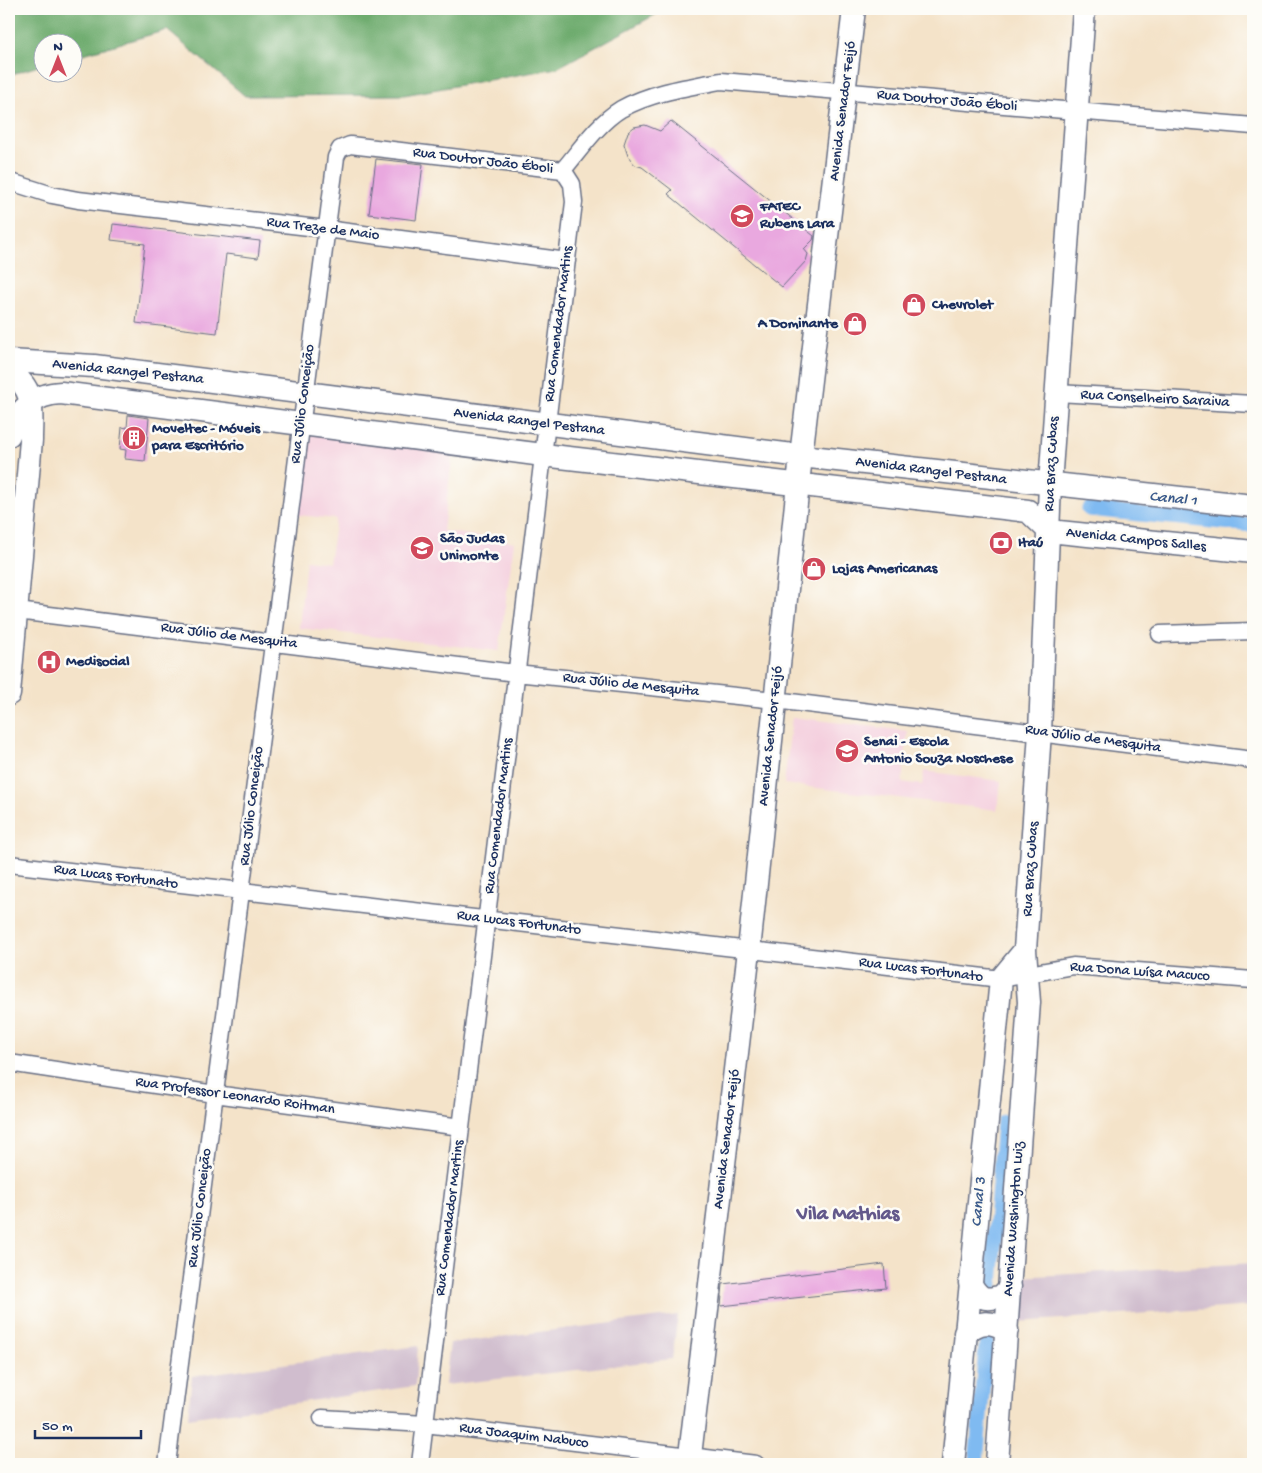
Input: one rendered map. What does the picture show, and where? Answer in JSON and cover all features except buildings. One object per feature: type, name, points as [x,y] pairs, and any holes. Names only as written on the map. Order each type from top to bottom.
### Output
[{"type":"main road","name":"Avenida Senador Feijó","points":[[689,1460],[749,950],[801,456],[854,9]]},
{"type":"main road","name":"Rua Braz Cubas","points":[[1028,973],[1025,950],[1040,732],[1050,484],[1084,9]]},
{"type":"main road","name":"Avenida Rangel Pestana","points":[[9,360],[80,365],[547,425],[1050,484]]},
{"type":"main road","points":[[9,435],[21,394],[53,369],[80,365]]},
{"type":"main road","name":"Avenida Rangel Pestana","points":[[21,394],[71,395],[543,455],[1028,511]]},
{"type":"main road","points":[[9,694],[13,610],[31,440],[21,394]]},
{"type":"main road","points":[[1050,484],[1253,506]]},
{"type":"main road","name":"Avenida Campos Salles","points":[[1028,511],[1049,531],[1253,552]]},
{"type":"main road","points":[[953,1464],[1001,979],[1025,950]]},
{"type":"main road","name":"Avenida Washington Luiz","points":[[997,1464],[1029,1002],[1028,973]]},
{"type":"main road","points":[[990,1084],[997,1092],[1006,1096],[1016,1093],[1023,1087]]},
{"type":"main road","points":[[986,1118],[1004,1111],[1014,1114],[1021,1121]]},
{"type":"main road","points":[[970,1283],[977,1294],[984,1298],[1002,1296],[1010,1287]]},
{"type":"main road","points":[[965,1333],[974,1325],[984,1322],[995,1323],[1007,1330]]},
{"type":"street","name":"Rua Doutor João Éboli","points":[[340,149],[350,145],[562,170],[595,132],[620,110],[653,96],[721,81],[1253,126]]},
{"type":"street","name":"Rua Júlio Conceição","points":[[168,1464],[326,229],[336,157],[340,149]]},
{"type":"street","name":"Rua Comendador Martins","points":[[420,1464],[567,261],[574,196],[572,184],[562,170]]},
{"type":"street","name":"Rua Treze de Maio","points":[[9,183],[14,182],[52,196],[78,200],[326,229],[567,261]]},
{"type":"street","name":"Rua Conselheiro Saraiva","points":[[1057,394],[1253,404]]},
{"type":"street","name":"Rua Júlio de Mesquita","points":[[13,610],[273,641],[516,673],[775,700],[1040,732],[1253,760]]},
{"type":"street","points":[[1160,634],[1253,631]]},
{"type":"street","name":"Rua Lucas Fortunato","points":[[9,864],[1001,979],[1028,973]]},
{"type":"street","name":"Rua Dona Luísa Macuco","points":[[1028,973],[1074,966],[1253,980]]},
{"type":"street","name":"Rua Professor Leonardo Roitman","points":[[9,1063],[215,1094],[461,1127]]},
{"type":"street","name":"Rua Joaquim Nabuco","points":[[322,1418],[425,1424],[689,1460],[756,1464]]},
{"type":"shaded area","name":"São Judas Unimonte","points":[[311,434],[453,451],[443,531],[514,542],[499,651],[299,628],[306,560],[329,563],[336,519],[298,515]]},
{"type":"shaded area","name":"Senai - Escola Antonio Souza Noschese","points":[[792,717],[908,731],[902,782],[922,785],[924,771],[1001,781],[997,810],[784,784]]},
{"type":"shaded area","points":[[1253,1263],[1253,1306],[1017,1322],[1020,1277]]},
{"type":"shaded area","points":[[678,1315],[672,1359],[445,1385],[450,1343]]},
{"type":"shaded area","points":[[418,1346],[415,1386],[188,1418],[192,1376]]},
{"type":"green space","points":[[9,9],[666,9],[557,68],[404,95],[245,96],[167,30],[82,54],[82,32],[32,32],[32,68],[9,75]]},
{"type":"waterway","name":"Canal 1","points":[[1089,509],[1253,525]]},
{"type":"waterway","name":"Canal 3","points":[[991,1285],[1004,1122]]},
{"type":"waterway","name":"Canal 3","points":[[976,1464],[987,1335]]},
{"type":"place","name":"FATEC Rubens Lara","points":[[742,216]]},
{"type":"place","name":"Chevrolet","points":[[914,305]]},
{"type":"place","name":"A Dominante","points":[[855,324]]},
{"type":"place","name":"Moveltec - Móveis para Escritório","points":[[134,438]]},
{"type":"place","name":"Itaú","points":[[1001,543]]},
{"type":"place","name":"São Judas Unimonte","points":[[422,548]]},
{"type":"place","name":"Lojas Americanas","points":[[814,569]]},
{"type":"place","name":"Medisocial","points":[[49,662]]},
{"type":"place","name":"Senai - Escola Antonio Souza Noschese","points":[[847,751]]},
{"type":"district","name":"Vila Mathias","points":[[848,1215]]}]
